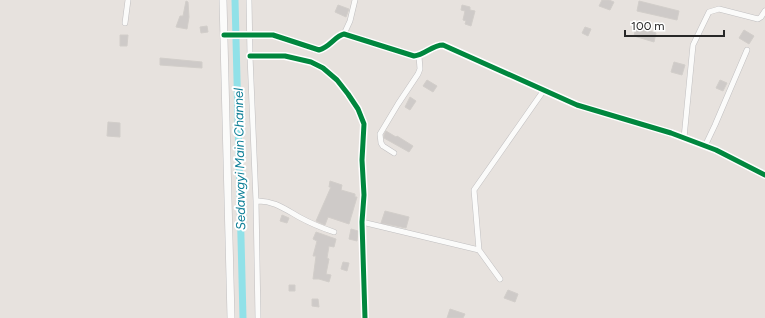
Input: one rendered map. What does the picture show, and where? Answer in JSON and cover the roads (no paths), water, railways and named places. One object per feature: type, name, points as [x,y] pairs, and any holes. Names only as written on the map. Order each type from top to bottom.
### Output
[{"type":"street","points":[[125,23],[128,0]]},
{"type":"street","points":[[223,0],[231,318]]},
{"type":"street","points":[[249,0],[247,35],[250,56],[256,201],[258,318]]},
{"type":"street","points":[[344,34],[350,21],[355,0]]},
{"type":"street","points":[[684,138],[693,45],[709,12],[719,9],[758,18],[761,17],[765,11]]},
{"type":"street","points":[[225,35],[277,36],[319,50],[327,48],[340,35],[344,34],[409,55],[419,56],[436,45],[443,45],[577,105],[684,138],[716,150],[765,175]]},
{"type":"street","points":[[705,146],[748,50]]},
{"type":"street","points":[[250,56],[285,56],[311,62],[323,68],[337,80],[358,109],[364,124],[362,160],[364,195],[362,222],[365,318]]},
{"type":"street","points":[[394,153],[383,146],[381,143],[380,134],[418,74],[420,69],[419,56]]},
{"type":"street","points":[[500,279],[479,250],[474,190],[544,90]]},
{"type":"street","points":[[256,201],[269,201],[275,203],[321,228],[334,232]]},
{"type":"street","points":[[362,222],[479,250]]},
{"type":"waterway","name":"Sedawgyi Main Channel","points":[[235,0],[243,318]]}]
